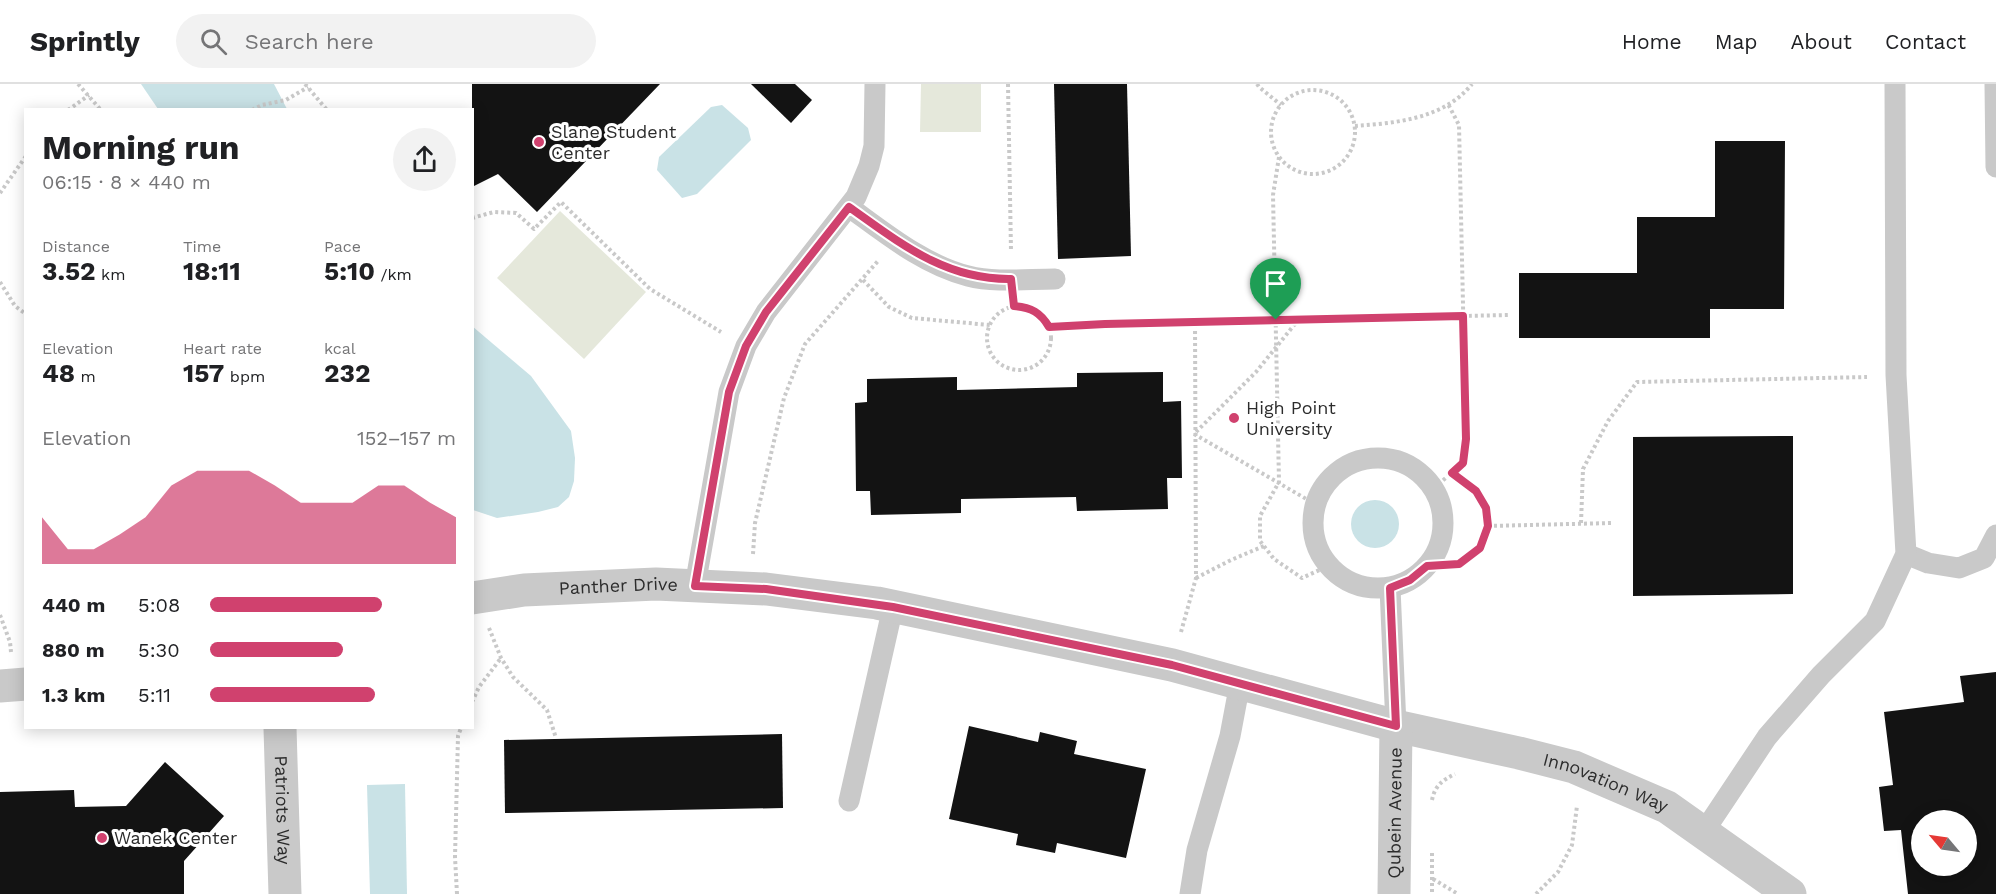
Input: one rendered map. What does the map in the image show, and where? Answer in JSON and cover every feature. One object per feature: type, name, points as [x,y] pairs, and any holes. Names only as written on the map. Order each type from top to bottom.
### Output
[{"type":"street","name":"Panther Drive","points":[[479,597],[535,590],[656,584],[788,591],[893,607],[1172,665],[1396,726]]},
{"type":"street","points":[[0,686],[24,684]]},
{"type":"street","name":"Innovation Way","points":[[1396,726],[1574,767],[1667,807],[1777,890]]},
{"type":"street","name":"Qubein Avenue","points":[[1394,894],[1396,726]]},
{"type":"street","name":"Patriots Way","points":[[280,729],[285,894]]},
{"type":"lane","points":[[695,586],[729,392],[746,346],[766,312],[856,197],[874,147],[875,84]]},
{"type":"lane","points":[[1703,832],[1767,736],[1821,675],[1875,621],[1906,554],[1896,375],[1895,84]]},
{"type":"lane","points":[[1995,84],[1996,167]]},
{"type":"lane","points":[[849,207],[933,263],[968,276],[1055,279]]},
{"type":"lane","points":[[1380,457],[1401,461],[1419,472],[1434,488],[1441,503],[1443,536],[1437,552],[1427,566],[1410,580],[1390,588],[1373,588],[1357,585],[1341,578],[1328,566],[1317,547],[1313,526],[1315,504],[1325,485],[1340,470],[1359,460],[1380,457]]},
{"type":"lane","points":[[1906,554],[1928,563],[1959,568],[1984,558],[1996,535]]},
{"type":"lane","name":"Qubein Avenue","points":[[1390,588],[1396,726]]},
{"type":"lane","points":[[849,801],[893,607]]},
{"type":"lane","points":[[1190,894],[1197,850],[1230,736],[1240,683]]},
{"type":"path","points":[[78,84],[100,108]]},
{"type":"path","points":[[1008,84],[1011,279],[1014,306]]},
{"type":"path","points":[[1257,84],[1281,105]]},
{"type":"path","points":[[1355,126],[1396,123],[1425,116],[1448,104],[1472,84]]},
{"type":"path","points":[[256,108],[286,100],[306,86],[325,108]]},
{"type":"path","points":[[1318,90],[1331,94],[1343,102],[1351,113],[1355,126],[1355,140],[1350,153],[1340,164],[1329,171],[1316,174],[1302,173],[1289,166],[1279,157],[1273,144],[1271,131],[1274,117],[1281,105],[1291,96],[1304,91],[1318,90]]},
{"type":"path","points":[[71,108],[89,94]]},
{"type":"path","points":[[1434,488],[1463,463],[1466,439],[1459,125],[1448,104]]},
{"type":"path","points":[[1279,157],[1273,195],[1279,482],[1260,516],[1260,541],[1274,559],[1302,578],[1328,566]]},
{"type":"path","points":[[0,193],[24,159]]},
{"type":"path","points":[[534,229],[561,202],[648,290],[746,346]]},
{"type":"path","points":[[474,217],[494,212],[516,213],[539,233]]},
{"type":"path","points":[[750,588],[755,523],[784,398],[805,344],[863,280],[894,239]]},
{"type":"path","points":[[863,280],[889,307],[912,318],[990,325]]},
{"type":"path","points":[[0,282],[15,306],[24,313]]},
{"type":"path","points":[[1014,306],[1035,310],[1044,318],[1051,337],[1045,357],[1037,364],[1018,370],[1007,368],[998,362],[988,346],[987,335],[996,316],[1004,309],[1014,306]]},
{"type":"path","points":[[1049,327],[1508,315]]},
{"type":"path","points":[[1194,434],[1256,372],[1299,319]]},
{"type":"path","points":[[1172,665],[1196,578],[1195,322]]},
{"type":"path","points":[[1581,523],[1583,469],[1608,421],[1637,382],[1855,378],[1896,375]]},
{"type":"path","points":[[1194,434],[1315,504]]},
{"type":"path","points":[[1427,566],[1459,564],[1480,548],[1488,526],[1486,508],[1476,491],[1452,473]]},
{"type":"path","points":[[1488,526],[1612,523]]},
{"type":"path","points":[[1196,578],[1264,546]]},
{"type":"path","points":[[479,597],[501,658],[513,677],[547,710],[556,738]]},
{"type":"path","points":[[474,698],[479,687],[501,658]]},
{"type":"path","points":[[457,894],[455,857],[457,747],[461,729]]},
{"type":"path","points":[[1432,806],[1432,796],[1441,781],[1459,772]]},
{"type":"path","points":[[1570,801],[1587,808]]},
{"type":"path","points":[[1536,894],[1558,872],[1572,845],[1578,804]]},
{"type":"path","points":[[1432,847],[1432,894]]},
{"type":"path","points":[[1432,879],[1458,894]]},
{"type":"shaded area","points":[[921,84],[981,84],[981,132],[920,132]]},
{"type":"shaded area","points":[[560,211],[646,292],[584,359],[497,278]]},
{"type":"water","points":[[141,84],[274,84],[286,108],[157,108]]},
{"type":"water","points":[[722,105],[748,128],[751,140],[697,194],[682,198],[657,170],[659,157],[711,107]]},
{"type":"water","points":[[474,328],[531,376],[571,431],[575,458],[574,481],[569,497],[558,507],[497,518],[474,510]]},
{"type":"water","points":[[1370,500],[1380,500],[1395,510],[1399,524],[1398,533],[1389,544],[1380,548],[1370,548],[1355,538],[1351,529],[1351,519],[1361,504]]},
{"type":"water","points":[[405,784],[407,894],[370,894],[367,785]]},
{"type":"building","name":"Slane Student Center","points":[[472,84],[660,84],[537,212],[498,174],[474,186],[474,108],[472,108]]},
{"type":"building","points":[[751,84],[795,84],[812,100],[791,123]]},
{"type":"building","points":[[1054,84],[1127,84],[1131,256],[1058,259]]},
{"type":"building","points":[[1715,141],[1785,141],[1784,309],[1710,309],[1710,338],[1519,338],[1519,273],[1637,273],[1637,217],[1715,217]]},
{"type":"building","points":[[1163,372],[1163,402],[1181,401],[1182,478],[1167,478],[1168,509],[1077,511],[1076,497],[961,499],[961,513],[871,515],[870,491],[856,491],[855,403],[867,402],[867,379],[957,377],[957,390],[1077,387],[1077,373]]},
{"type":"building","points":[[1793,436],[1793,594],[1633,596],[1633,437]]},
{"type":"building","points":[[1996,672],[1996,894],[1908,894],[1901,830],[1884,831],[1879,787],[1893,785],[1884,712],[1964,702],[1960,676]]},
{"type":"building","points":[[969,726],[1038,742],[1040,732],[1077,741],[1074,754],[1146,769],[1126,858],[1057,843],[1055,853],[1016,845],[1018,834],[949,819]]},
{"type":"building","points":[[782,734],[783,808],[505,813],[504,740]]},
{"type":"building","name":"Wanek Center","points":[[165,762],[224,816],[184,861],[184,894],[0,894],[0,792],[74,790],[75,807],[126,806]]},
{"type":"place","name":"Slane Student Center","points":[[539,142]]},
{"type":"place","name":"High Point University","points":[[1234,418]]},
{"type":"place","name":"Wanek Center","points":[[102,838]]},
{"type":"route","points":[[849,207],[933,263],[968,276],[1011,279],[1014,306],[1035,310],[1044,318],[1049,327],[1276,320],[1463,316],[1466,439],[1463,463],[1452,473],[1476,491],[1486,508],[1488,526],[1480,548],[1459,564],[1427,566],[1410,580],[1390,588],[1396,726],[1172,665],[877,603],[766,589],[695,586],[729,392],[746,346],[766,312],[849,207]]}]
